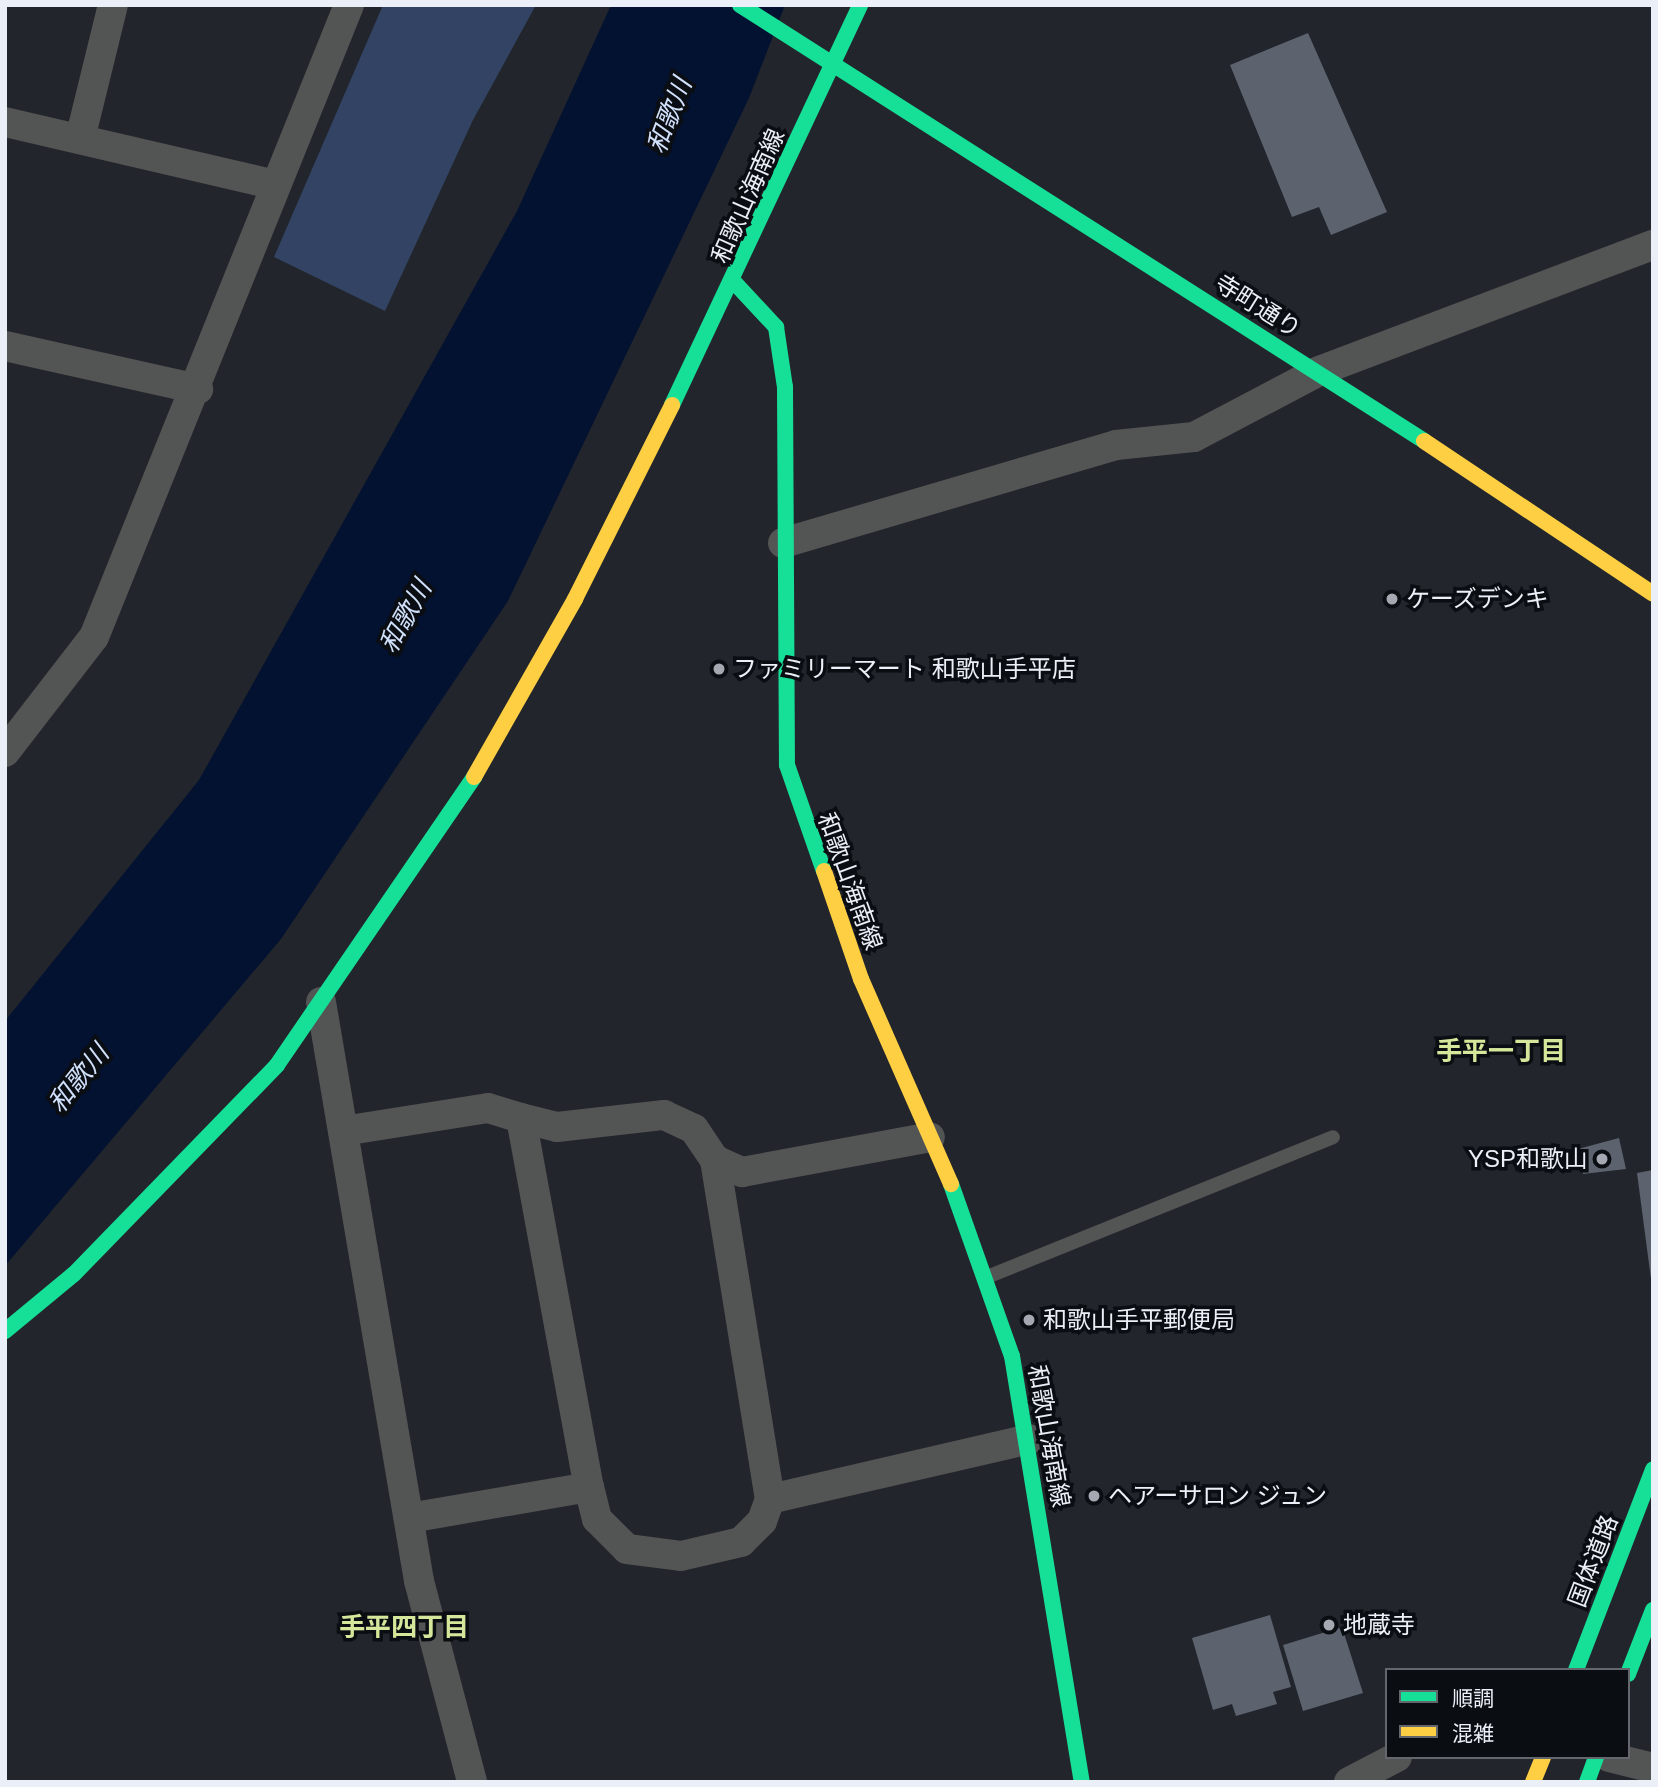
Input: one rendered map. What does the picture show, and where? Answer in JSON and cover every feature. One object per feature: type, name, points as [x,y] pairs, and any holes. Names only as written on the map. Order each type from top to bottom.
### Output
[{"type":"street","points":[[80,139],[113,5]]},
{"type":"street","points":[[5,752],[94,637],[198,389],[275,185],[349,5]]},
{"type":"street","name":"寺町通り","points":[[740,5],[790,40],[1319,371],[1653,594]]},
{"type":"street","name":"和歌山海南線","points":[[860,5],[734,282],[776,327],[785,387],[783,543],[786,765],[862,979],[930,1137],[985,1277],[1012,1356],[1029,1440],[1082,1782]]},
{"type":"street","points":[[5,122],[275,185]]},
{"type":"street","points":[[783,543],[1116,445],[1194,437],[1319,371],[1653,245]]},
{"type":"street","points":[[5,1331],[74,1274],[277,1065],[321,1002],[461,798],[575,600],[734,282]]},
{"type":"street","points":[[5,346],[198,389]]},
{"type":"street","points":[[321,1002],[409,1518],[472,1782]]},
{"type":"street","points":[[343,1131],[488,1108],[557,1127],[664,1115],[694,1129],[715,1160],[770,1499],[762,1521],[741,1542],[681,1556],[627,1549],[597,1519],[521,1118]]},
{"type":"street","points":[[715,1160],[742,1172],[930,1137]]},
{"type":"street","points":[[770,1499],[1029,1440]]},
{"type":"street","name":"国体道路","points":[[1577,1668],[1653,1469]]},
{"type":"street","points":[[409,1518],[589,1487]]},
{"type":"street","points":[[1630,1669],[1653,1610]]},
{"type":"street","points":[[1349,1782],[1393,1759]]},
{"type":"street","points":[[1533,1782],[1542,1759]]},
{"type":"street","points":[[1587,1782],[1596,1759]]},
{"type":"street","points":[[1617,1759],[1653,1768]]},
{"type":"lane","points":[[985,1277],[1334,1137]]},
{"type":"shaded area","points":[[383,5],[536,5],[473,120],[385,311],[274,257]]},
{"type":"water","name":"和歌川","points":[[611,5],[785,5],[749,98],[508,601],[281,939],[5,1266],[5,1021],[199,780],[517,211]]},
{"type":"building","points":[[1308,33],[1387,212],[1331,235],[1319,207],[1292,217],[1230,65]]},
{"type":"building","name":"YSP和歌山","points":[[1619,1138],[1626,1169],[1583,1174],[1578,1149]]},
{"type":"building","points":[[1653,1170],[1653,1279],[1651,1279],[1637,1173]]},
{"type":"building","points":[[1270,1615],[1291,1687],[1273,1692],[1277,1704],[1236,1716],[1232,1704],[1213,1710],[1192,1638]]},
{"type":"building","points":[[1342,1627],[1363,1693],[1303,1711],[1283,1645]]},
{"type":"traffic: fast","points":[[740,5],[1424,441]]},
{"type":"traffic: fast","points":[[672,405],[860,5]]},
{"type":"traffic: fast","points":[[734,282],[776,327],[785,387],[787,765],[824,871]]},
{"type":"traffic: fast","points":[[5,1331],[74,1274],[277,1065],[474,777]]},
{"type":"traffic: fast","points":[[951,1184],[1012,1356],[1082,1782]]},
{"type":"traffic: fast","points":[[1577,1668],[1653,1469]]},
{"type":"traffic: fast","points":[[1630,1669],[1653,1610]]},
{"type":"traffic: fast","points":[[1587,1782],[1595,1759]]},
{"type":"traffic: slow","points":[[474,777],[575,599],[672,405]]},
{"type":"traffic: slow","points":[[1424,441],[1653,594]]},
{"type":"traffic: slow","points":[[824,871],[861,979],[951,1184]]},
{"type":"traffic: slow","points":[[1533,1782],[1542,1759]]},
{"type":"place","name":"ケーズデンキ","points":[[1392,599]]},
{"type":"place","name":"ファミリーマート 和歌山手平店","points":[[719,669]]},
{"type":"place","name":"YSP和歌山","points":[[1602,1159]]},
{"type":"place","name":"和歌山手平郵便局","points":[[1029,1320]]},
{"type":"place","name":"ヘアーサロン ジュン","points":[[1094,1496]]},
{"type":"place","name":"地蔵寺","points":[[1329,1625]]},
{"type":"district","name":"手平一丁目","points":[[1501,1052]]},
{"type":"district","name":"手平四丁目","points":[[404,1628]]}]
